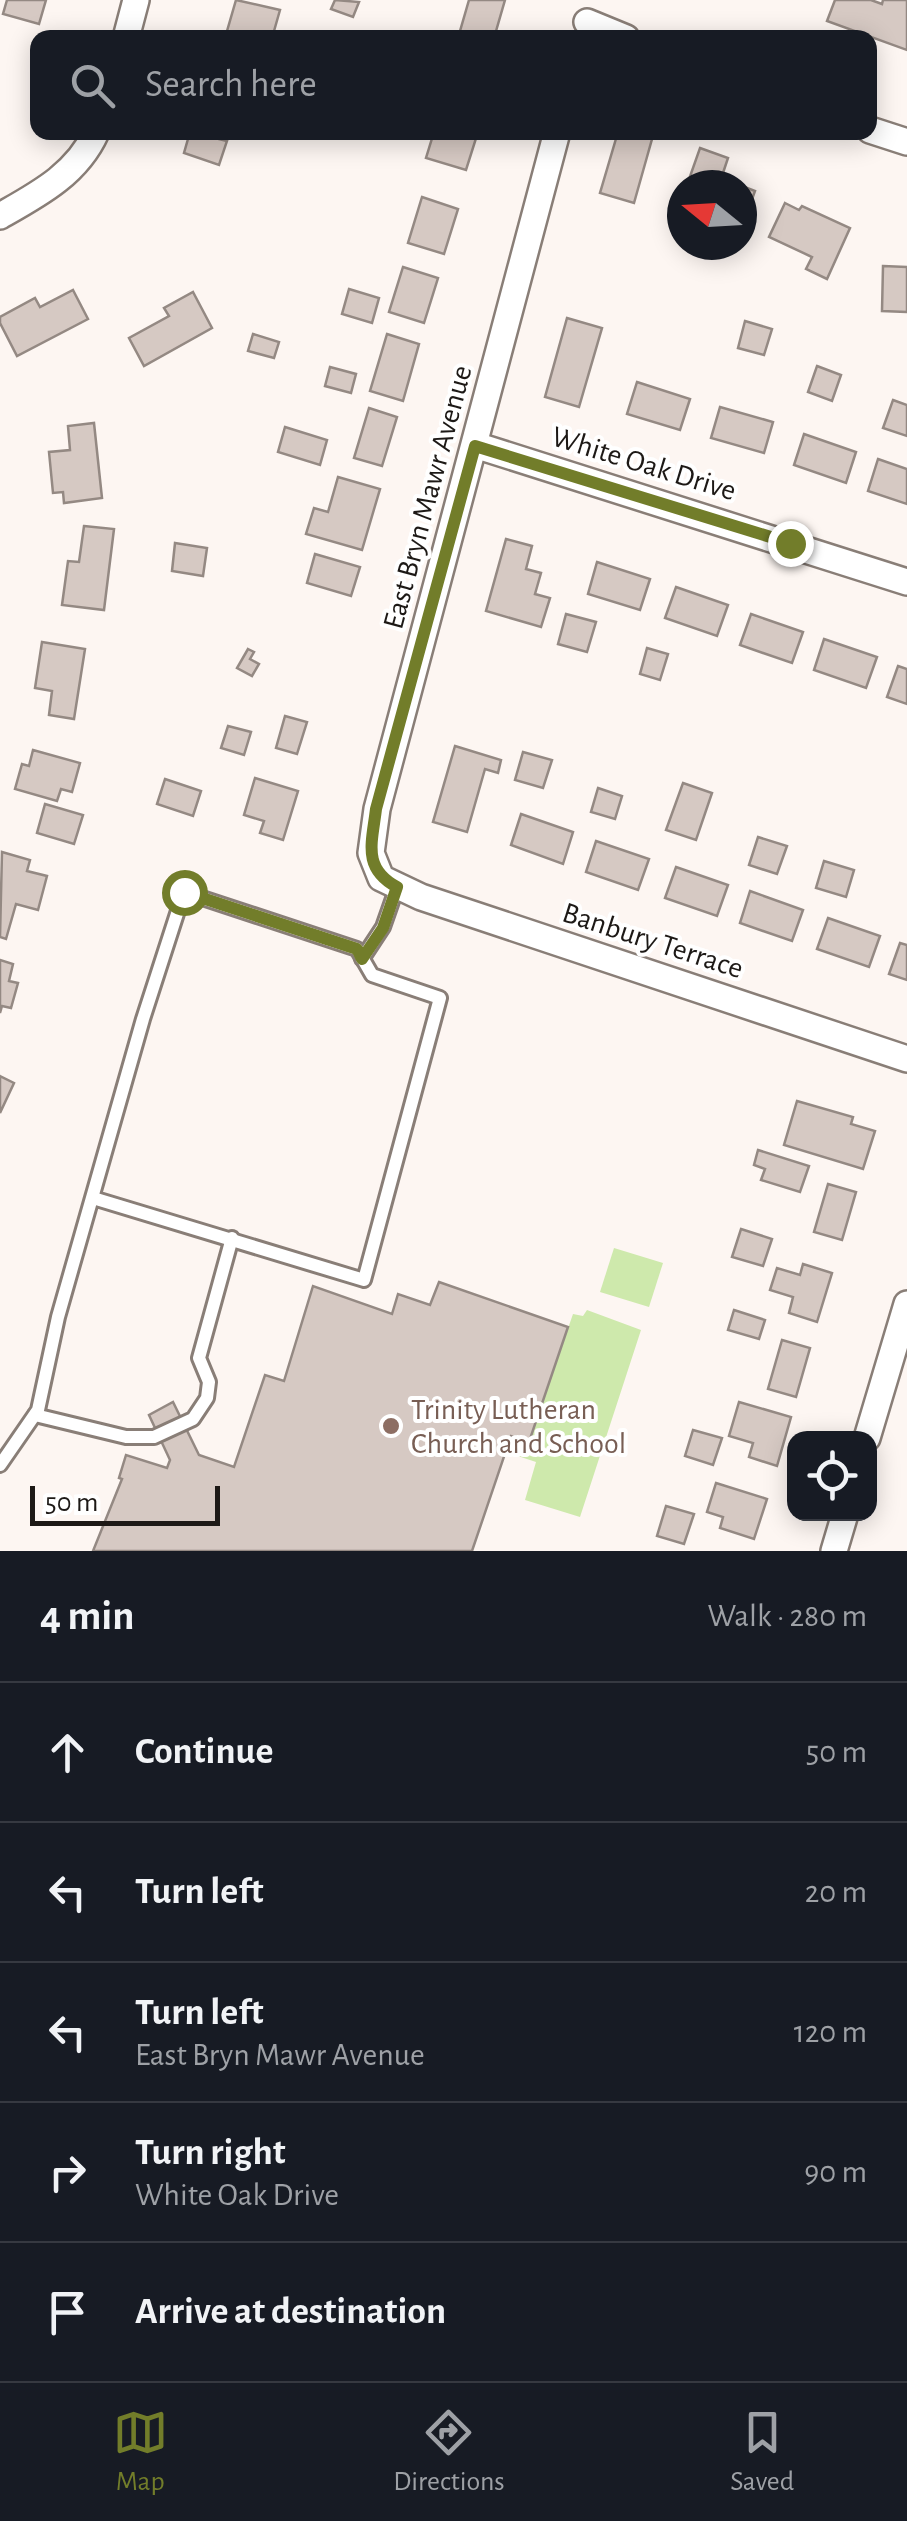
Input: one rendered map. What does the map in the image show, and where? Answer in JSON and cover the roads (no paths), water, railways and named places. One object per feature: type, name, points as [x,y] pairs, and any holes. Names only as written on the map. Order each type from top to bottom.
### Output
[{"type":"street","points":[[128,30],[136,0]]},
{"type":"street","points":[[877,132],[907,142]]},
{"type":"street","points":[[0,216],[64,177],[92,140]]},
{"type":"street","name":"East Bryn Mawr Avenue","points":[[389,882],[370,853],[376,809],[556,140]]},
{"type":"street","name":"White Oak Drive","points":[[475,446],[907,582]]},
{"type":"street","name":"Banbury Terrace","points":[[389,882],[907,1059]]},
{"type":"street","points":[[869,1431],[907,1304]]},
{"type":"street","points":[[834,1551],[843,1521]]},
{"type":"lane","points":[[362,959],[383,928],[389,882]]},
{"type":"lane","points":[[0,1466],[36,1415],[58,1318],[93,1198],[184,892],[357,949],[372,976],[440,998],[364,1280],[93,1198]]},
{"type":"lane","points":[[36,1415],[126,1437],[154,1438],[192,1419],[207,1398],[209,1382],[199,1358],[232,1238]]},
{"type":"place","name":"Trinity Lutheran Church and School","points":[[391,1426]]}]
